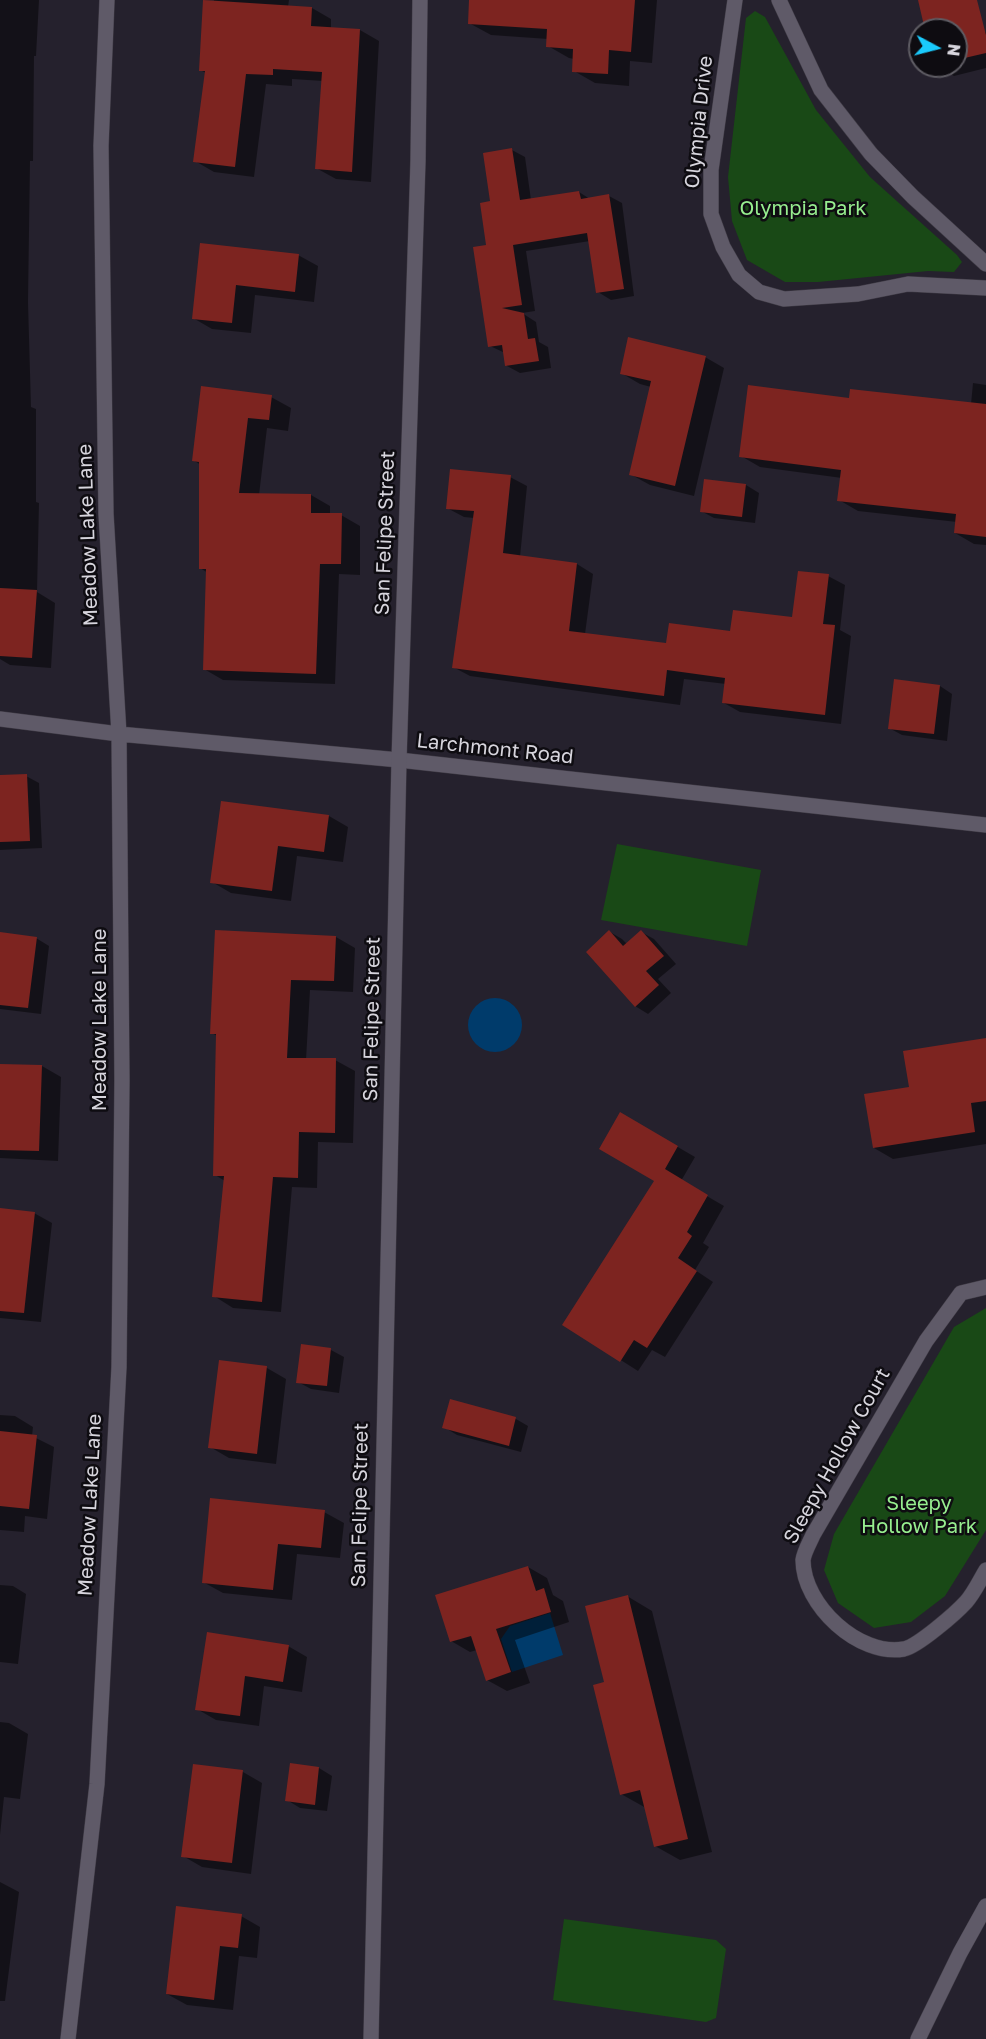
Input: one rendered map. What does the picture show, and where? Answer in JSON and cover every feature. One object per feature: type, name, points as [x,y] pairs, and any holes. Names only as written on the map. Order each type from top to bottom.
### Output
[{"type":"street","name":"Meadow Lake Lane","points":[[68,2039],[97,1784],[118,1367],[122,1081],[119,734],[106,502],[101,146],[107,0]]},
{"type":"street","name":"San Felipe Street","points":[[371,2039],[399,760],[418,173],[420,0]]},
{"type":"street","name":"Olympia Drive","points":[[735,0],[711,170],[711,214],[723,247],[739,275],[759,292],[784,299],[858,294],[908,284],[986,288]]},
{"type":"street","points":[[779,0],[821,90],[871,153],[913,197],[986,264]]},
{"type":"street","name":"Larchmont Road","points":[[0,719],[119,734],[399,760],[986,825]]},
{"type":"street","name":"Sleepy Hollow Court","points":[[986,1287],[960,1293],[926,1341],[813,1534],[803,1559],[810,1591],[839,1629],[878,1648],[905,1649],[936,1629],[967,1601],[986,1570]]},
{"type":"street","points":[[918,2039],[986,1906]]},
{"type":"green space","name":"Olympia Park","points":[[755,11],[765,17],[816,110],[870,177],[957,255],[962,262],[954,272],[928,271],[818,282],[785,282],[747,260],[732,221],[728,177],[746,18]]},
{"type":"green space","points":[[617,844],[761,870],[747,946],[601,920]]},
{"type":"green space","name":"Sleepy Hollow Park","points":[[986,1308],[986,1530],[945,1596],[911,1622],[874,1628],[838,1603],[824,1570],[834,1534],[954,1327]]},
{"type":"green space","points":[[564,1919],[716,1940],[726,1949],[716,2018],[706,2022],[553,2000]]},
{"type":"water","points":[[495,998],[505,1000],[514,1006],[520,1015],[522,1025],[520,1035],[514,1044],[505,1050],[495,1052],[485,1050],[476,1044],[470,1035],[468,1025],[470,1015],[476,1006],[485,1000]]},
{"type":"water","points":[[550,1613],[563,1655],[512,1672],[501,1639],[510,1626]]},
{"type":"building","points":[[203,0],[312,7],[311,26],[360,29],[352,172],[315,169],[322,72],[273,69],[273,75],[246,74],[235,167],[193,162],[205,71],[199,71]]},
{"type":"building","points":[[469,0],[635,0],[631,52],[609,50],[608,74],[572,72],[573,49],[546,47],[547,29],[468,24]]},
{"type":"building","points":[[918,0],[977,0],[986,35],[986,53],[968,57],[968,18],[922,18]]},
{"type":"building","points":[[512,148],[520,200],[579,191],[581,199],[609,194],[624,289],[596,293],[587,233],[513,245],[522,305],[502,308],[524,313],[528,339],[535,338],[539,361],[505,366],[502,345],[488,347],[473,247],[486,245],[480,203],[490,201],[483,153]]},
{"type":"building","points":[[200,243],[299,254],[295,292],[236,285],[232,323],[192,319]]},
{"type":"building","points":[[628,337],[706,356],[675,486],[629,475],[651,381],[620,374]]},
{"type":"building","points":[[748,385],[849,398],[850,389],[986,404],[986,537],[954,533],[956,514],[837,501],[841,470],[739,457]]},
{"type":"building","points":[[201,386],[272,395],[269,420],[248,418],[239,493],[311,494],[311,513],[342,513],[341,564],[320,564],[316,674],[203,670],[206,569],[199,569],[199,462],[192,461]]},
{"type":"building","points":[[450,469],[511,475],[503,553],[577,563],[569,631],[666,643],[669,623],[730,631],[733,610],[792,617],[798,571],[829,574],[823,624],[835,625],[825,715],[722,703],[725,678],[667,670],[664,696],[452,668],[474,511],[446,509]]},
{"type":"building","points":[[704,479],[746,484],[742,517],[700,512]]},
{"type":"building","points":[[0,588],[37,590],[32,658],[0,656]]},
{"type":"building","points":[[894,679],[940,685],[934,734],[888,729]]},
{"type":"building","points":[[27,774],[30,841],[0,842],[0,775]]},
{"type":"building","points":[[221,801],[329,815],[324,852],[278,846],[272,891],[210,883]]},
{"type":"building","points":[[215,930],[336,936],[334,981],[291,980],[287,1058],[336,1058],[335,1133],[299,1132],[298,1178],[273,1177],[262,1302],[212,1297],[224,1176],[213,1176],[216,1034],[210,1034]]},
{"type":"building","points":[[609,930],[623,946],[641,930],[664,956],[646,971],[659,985],[635,1007],[586,952]]},
{"type":"building","points":[[0,932],[37,937],[28,1008],[0,1005]]},
{"type":"building","points":[[986,1038],[986,1101],[971,1103],[975,1132],[873,1148],[864,1094],[909,1087],[903,1051]]},
{"type":"building","points":[[0,1064],[42,1065],[39,1151],[0,1150]]},
{"type":"building","points":[[620,1112],[678,1146],[665,1169],[708,1195],[687,1232],[692,1236],[678,1258],[697,1271],[647,1348],[634,1340],[620,1362],[562,1325],[654,1181],[599,1149]]},
{"type":"building","points":[[0,1208],[35,1212],[24,1313],[0,1311]]},
{"type":"building","points":[[301,1344],[331,1348],[327,1386],[296,1383]]},
{"type":"building","points":[[219,1360],[267,1366],[257,1454],[208,1448]]},
{"type":"building","points":[[450,1399],[516,1417],[509,1446],[442,1428]]},
{"type":"building","points":[[0,1431],[37,1435],[29,1509],[0,1506]]},
{"type":"building","points":[[210,1498],[325,1510],[321,1548],[278,1544],[273,1590],[202,1583]]},
{"type":"building","points":[[528,1566],[536,1591],[544,1588],[551,1612],[496,1629],[511,1672],[486,1681],[471,1636],[450,1642],[435,1595]]},
{"type":"building","points":[[628,1595],[688,1839],[654,1847],[640,1790],[620,1795],[593,1685],[604,1682],[585,1606]]},
{"type":"building","points":[[207,1632],[289,1645],[283,1682],[245,1676],[240,1716],[195,1710]]},
{"type":"building","points":[[290,1763],[319,1767],[315,1805],[285,1801]]},
{"type":"building","points":[[193,1764],[243,1770],[232,1863],[181,1857]]},
{"type":"building","points":[[176,1906],[242,1914],[238,1948],[220,1946],[214,2000],[166,1994]]}]
